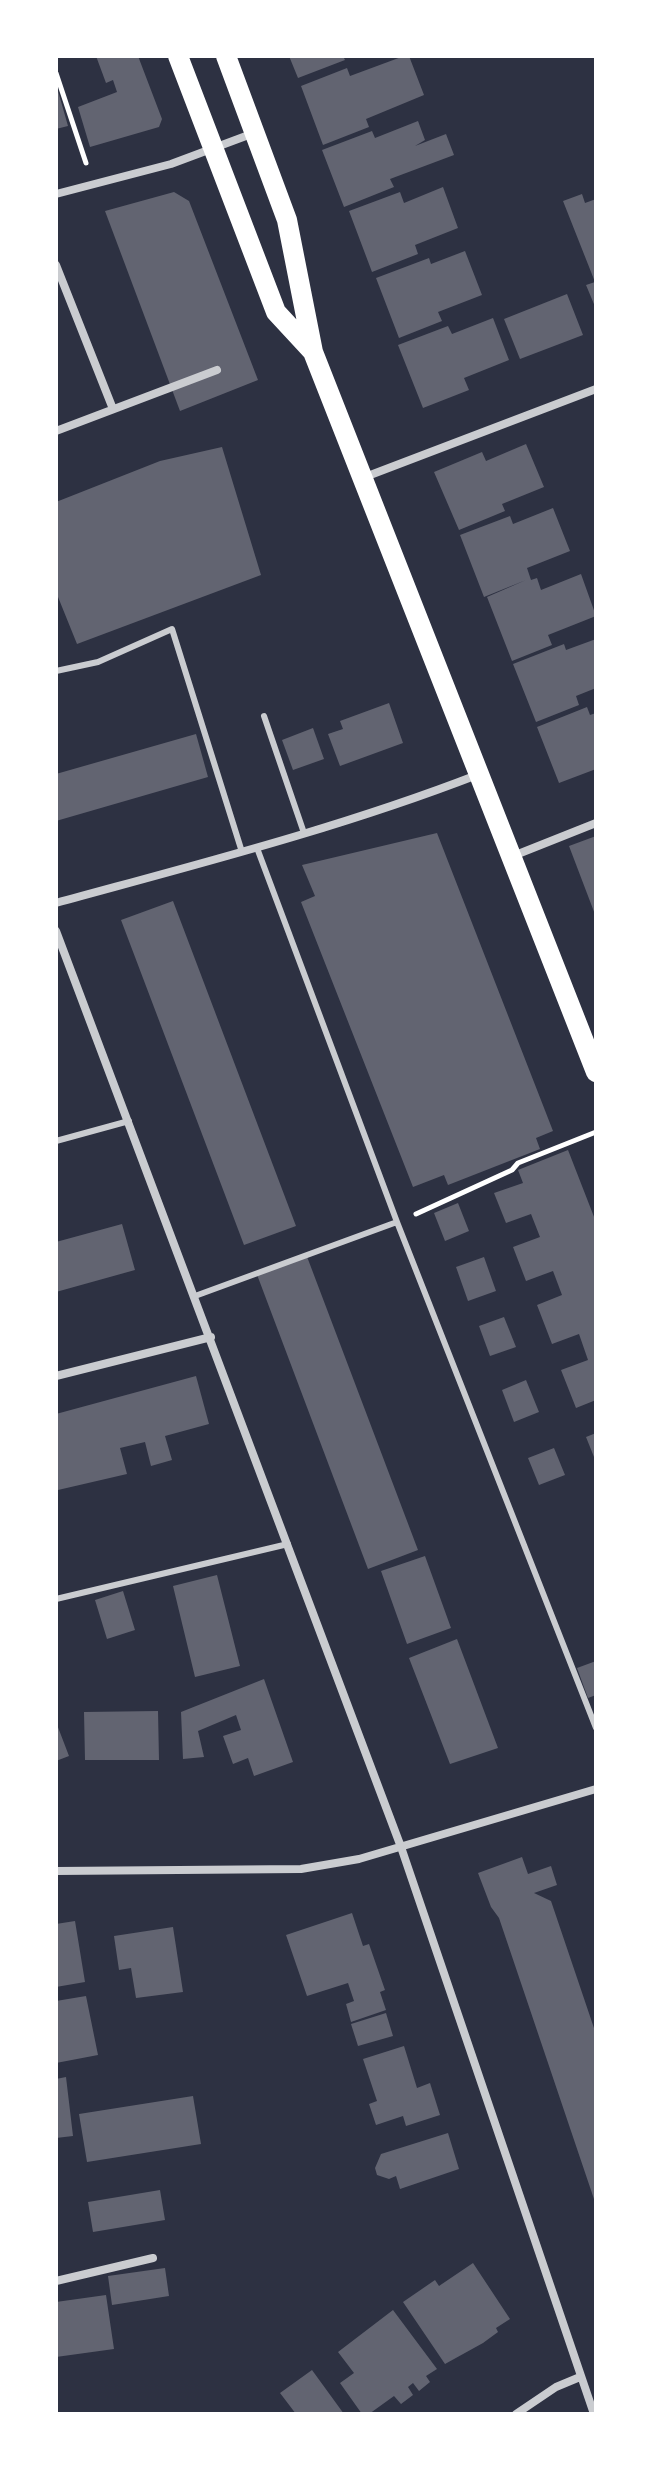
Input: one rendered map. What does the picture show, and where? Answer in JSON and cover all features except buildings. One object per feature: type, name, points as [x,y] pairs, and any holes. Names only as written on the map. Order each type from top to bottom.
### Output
[{"type":"main road","points":[[178,56],[276,312],[313,352]]},
{"type":"main road","points":[[226,56],[287,220],[313,352],[596,1072]]},
{"type":"street","points":[[56,194],[171,164],[255,133]]},
{"type":"street","points":[[56,265],[113,409]]},
{"type":"street","points":[[56,431],[217,370]]},
{"type":"street","points":[[363,478],[596,389]]},
{"type":"street","points":[[56,903],[257,848],[409,801],[478,775]]},
{"type":"street","points":[[513,856],[596,823]]},
{"type":"street","points":[[56,931],[401,1847],[594,2414]]},
{"type":"street","points":[[56,1376],[211,1337]]},
{"type":"street","points":[[56,1871],[301,1869],[359,1859],[596,1789]]},
{"type":"street","points":[[56,2281],[153,2258]]},
{"type":"street","points":[[516,2414],[556,2387],[580,2377]]},
{"type":"lane","points":[[56,671],[98,662],[172,629],[242,852]]},
{"type":"lane","points":[[264,716],[304,833]]},
{"type":"lane","points":[[257,848],[397,1222],[596,1728]]},
{"type":"lane","points":[[56,1141],[129,1121]]},
{"type":"lane","points":[[195,1296],[397,1222]]},
{"type":"lane","points":[[56,1599],[288,1544]]},
{"type":"path","points":[[56,73],[93,185]]},
{"type":"path","points":[[397,1222],[512,1170],[518,1163],[596,1132]]}]
